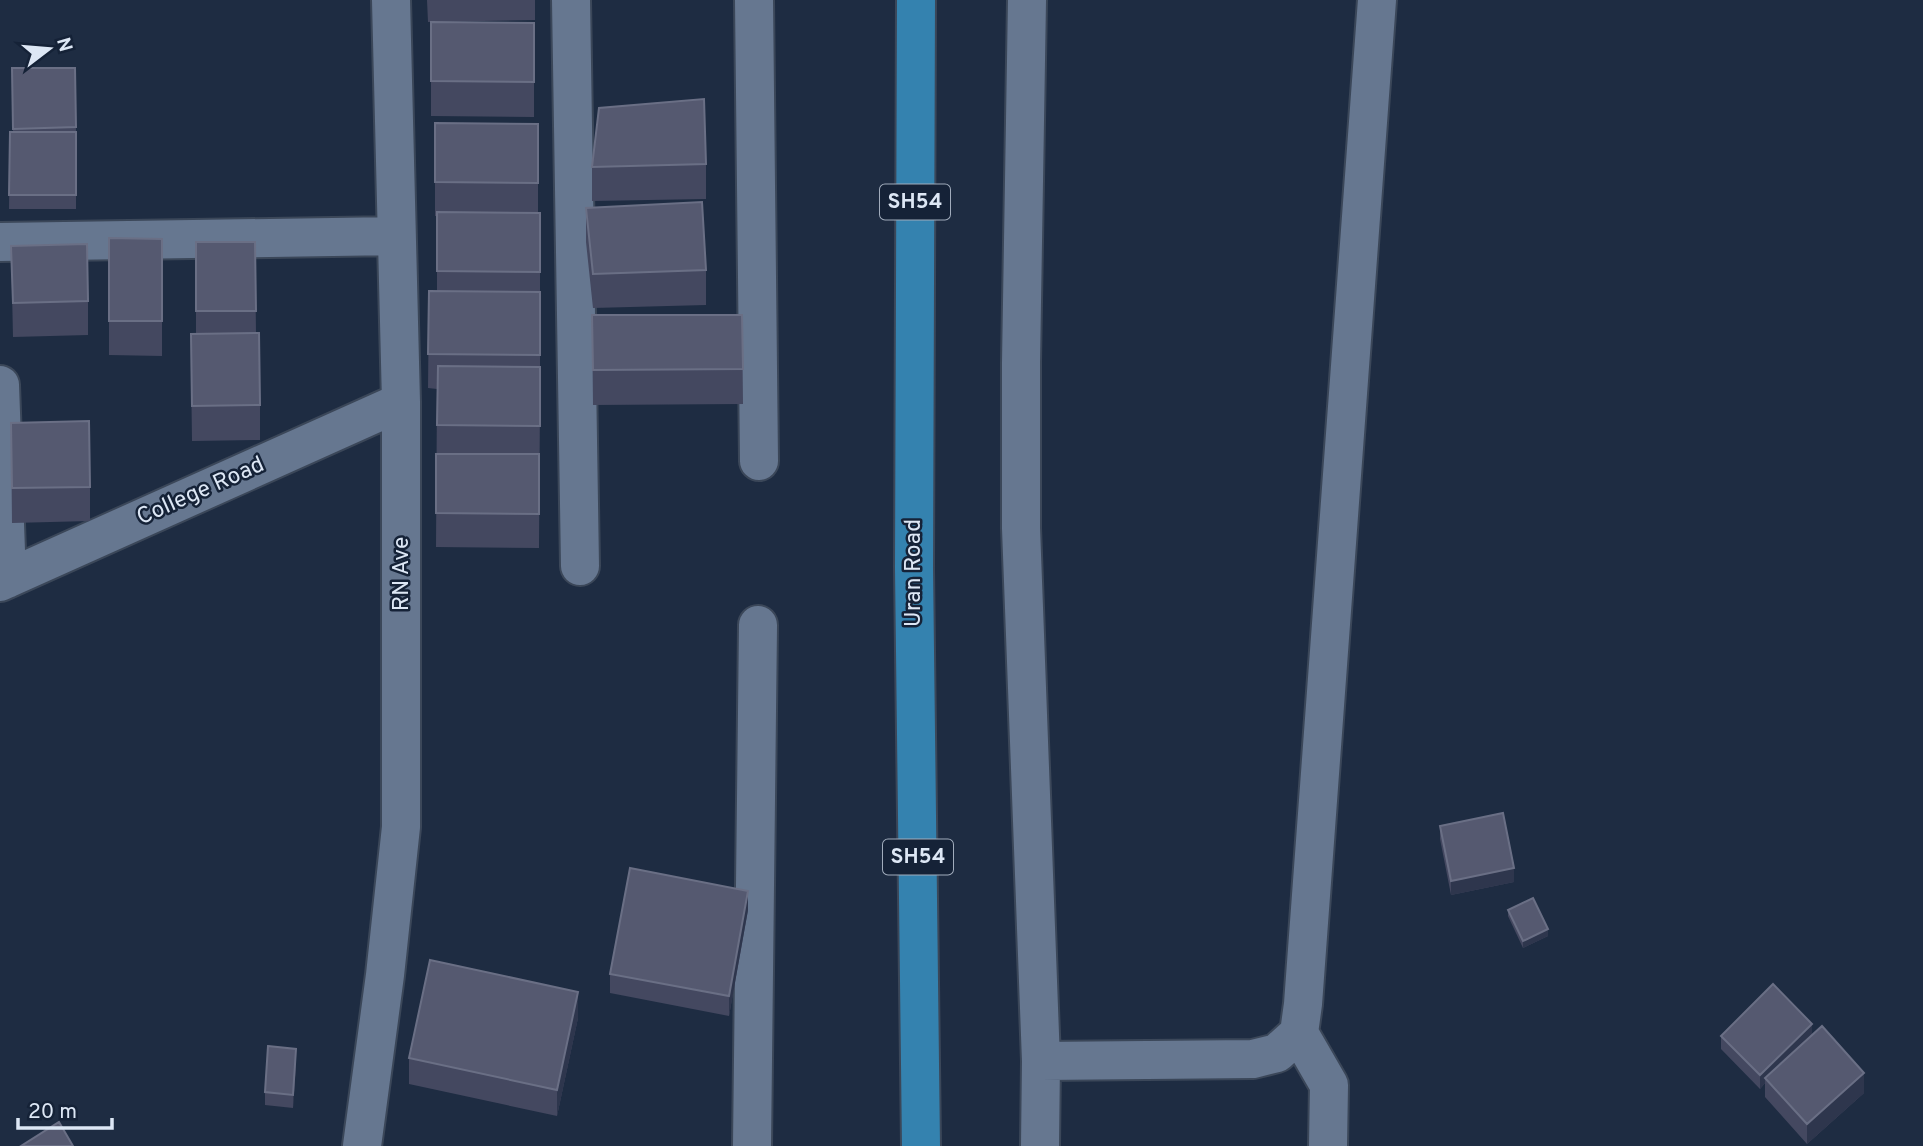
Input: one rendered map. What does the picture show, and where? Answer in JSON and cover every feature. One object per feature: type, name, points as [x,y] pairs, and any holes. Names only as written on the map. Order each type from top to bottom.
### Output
[{"type":"main road","name":"Uran Road","points":[[916,0],[914,568],[921,1146]]},
{"type":"street","name":"RN Ave","points":[[362,1146],[401,827],[401,402],[391,0]]},
{"type":"street","points":[[571,0],[579,566]]},
{"type":"street","points":[[754,0],[759,461]]},
{"type":"street","points":[[1027,0],[1021,528],[1041,1060],[1040,1146]]},
{"type":"street","points":[[1328,1146],[1329,1086],[1299,1033],[1377,0]]},
{"type":"street","points":[[0,242],[396,236]]},
{"type":"street","points":[[0,385],[4,580]]},
{"type":"street","name":"College Road","points":[[4,580],[401,402]]},
{"type":"street","points":[[752,1146],[758,625]]},
{"type":"street","points":[[1041,1060],[1253,1059],[1277,1053],[1299,1033]]},
{"type":"building","points":[[431,22],[534,23],[534,82],[431,81]]},
{"type":"building","points":[[12,68],[75,68],[76,127],[13,129]]},
{"type":"building","points":[[704,99],[706,164],[592,167],[599,108]]},
{"type":"building","points":[[435,123],[538,124],[538,183],[435,182]]},
{"type":"building","points":[[10,132],[76,132],[76,195],[9,195]]},
{"type":"building","points":[[702,202],[706,270],[593,274],[586,208]]},
{"type":"building","points":[[437,212],[540,213],[540,272],[437,271]]},
{"type":"building","points":[[109,238],[162,239],[162,321],[109,321]]},
{"type":"building","points":[[196,242],[255,242],[256,311],[196,311]]},
{"type":"building","points":[[87,244],[88,301],[13,303],[11,246]]},
{"type":"building","points":[[429,291],[540,292],[540,355],[428,354]]},
{"type":"building","points":[[592,315],[742,315],[743,369],[593,370]]},
{"type":"building","points":[[259,333],[260,405],[192,406],[191,334]]},
{"type":"building","points":[[438,366],[540,367],[540,426],[437,425]]},
{"type":"building","points":[[89,421],[90,487],[12,488],[11,423]]},
{"type":"building","points":[[436,454],[539,454],[539,514],[436,513]]},
{"type":"building","points":[[1503,813],[1514,868],[1451,881],[1440,826]]},
{"type":"building","points":[[630,868],[748,891],[729,996],[610,974]]},
{"type":"building","points":[[1533,898],[1548,929],[1523,941],[1508,910]]},
{"type":"building","points":[[430,960],[578,992],[557,1090],[409,1058]]},
{"type":"building","points":[[1773,984],[1812,1024],[1760,1075],[1721,1036]]},
{"type":"building","points":[[1822,1026],[1864,1073],[1807,1124],[1765,1078]]},
{"type":"building","points":[[268,1046],[296,1049],[293,1095],[265,1092]]},
{"type":"building","points":[[59,1122],[73,1146],[21,1146]]}]
